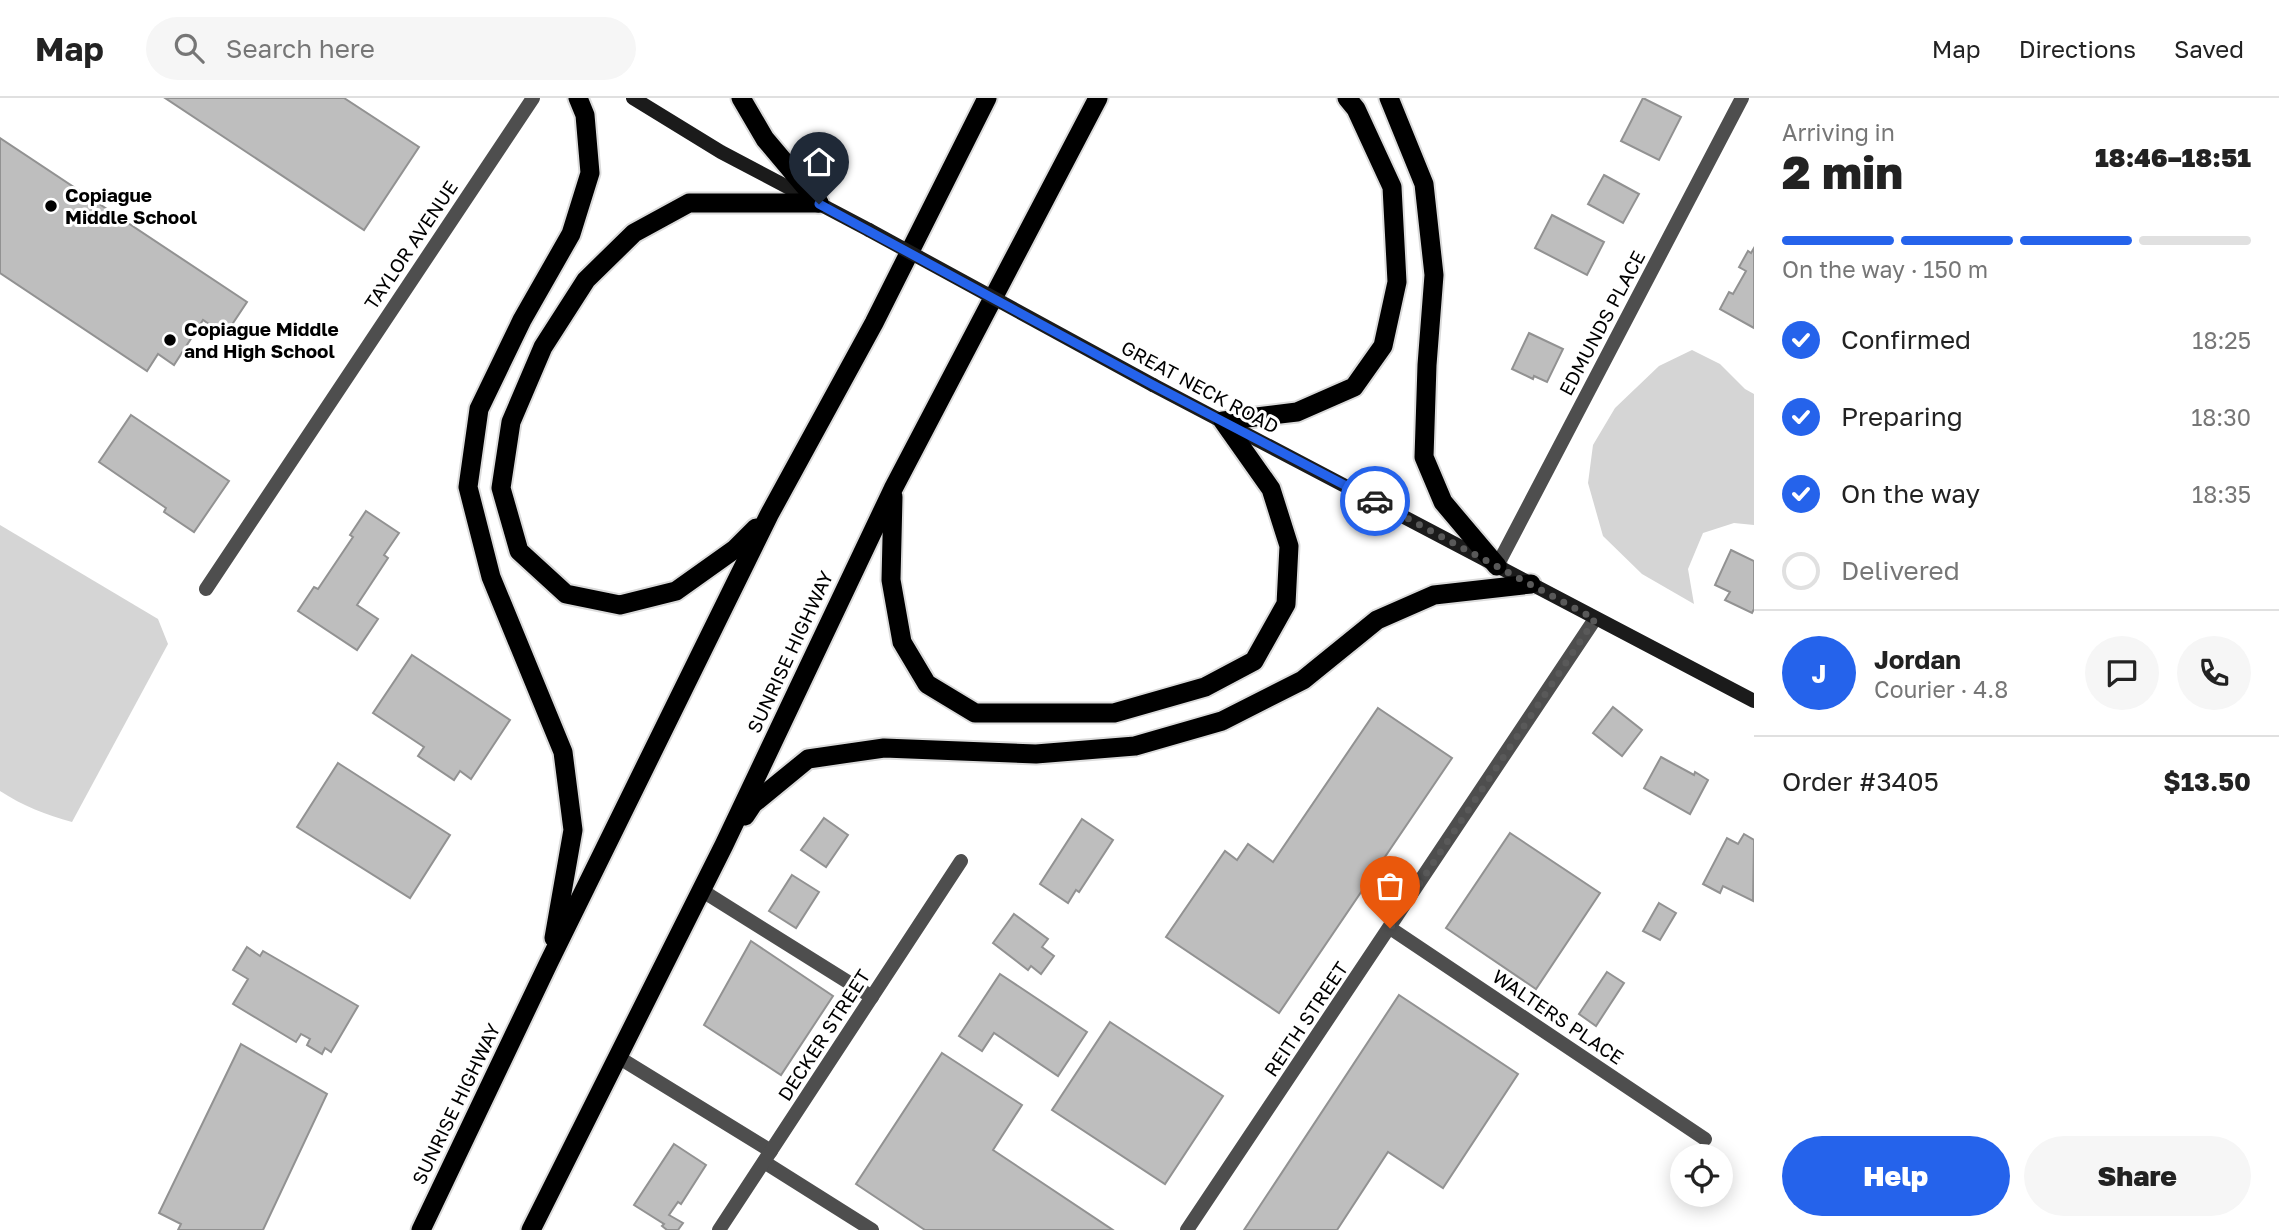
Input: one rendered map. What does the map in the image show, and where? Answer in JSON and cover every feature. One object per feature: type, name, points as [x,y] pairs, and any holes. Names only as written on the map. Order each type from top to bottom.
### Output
[{"type":"highway","points":[[549,962],[573,830],[563,752],[491,578],[468,487],[479,409],[522,320],[571,234],[590,173],[585,115],[578,98]]},
{"type":"highway","points":[[741,98],[765,139],[819,204]]},
{"type":"highway","name":"SUNRISE HIGHWAY","points":[[421,1230],[549,962],[769,515],[874,323],[987,98]]},
{"type":"highway","name":"SUNRISE HIGHWAY","points":[[531,1230],[723,845],[893,489],[1098,98]]},
{"type":"highway","points":[[1079,136],[1111,98]]},
{"type":"highway","points":[[893,489],[891,580],[902,642],[927,684],[975,713],[1114,713],[1205,687],[1254,661],[1286,604],[1290,546],[1271,489],[1223,421],[1297,412],[1354,387],[1383,346],[1397,282],[1392,187],[1356,109],[1347,98]]},
{"type":"highway","points":[[1389,98],[1424,184],[1434,275],[1424,457],[1443,502],[1497,566]]},
{"type":"highway","points":[[769,515],[735,549],[676,591],[620,606],[566,594],[519,551],[501,488],[511,422],[543,347],[586,280],[634,233],[690,203],[819,204]]},
{"type":"highway","points":[[723,845],[753,804],[808,759],[884,748],[1036,754],[1135,746],[1222,721],[1303,680],[1377,620],[1434,595],[1531,584]]},
{"type":"main road","name":"GREAT NECK ROAD","points":[[633,98],[721,152],[1153,385],[1754,701]]},
{"type":"street","name":"TAYLOR AVENUE","points":[[206,589],[533,98]]},
{"type":"street","name":"EDMUNDS PLACE","points":[[1497,566],[1742,98]]},
{"type":"street","name":"REITH STREET","points":[[1187,1230],[1595,619]]},
{"type":"street","name":"DECKER STREET","points":[[719,1230],[961,861]]},
{"type":"street","points":[[701,890],[872,997]]},
{"type":"street","name":"WALTERS PLACE","points":[[1390,928],[1705,1139]]},
{"type":"street","points":[[618,1057],[768,1156],[872,1230]]},
{"type":"shaded area","points":[[1692,350],[1720,364],[1745,389],[1754,394],[1754,525],[1734,523],[1703,533],[1688,569],[1694,604],[1642,574],[1603,536],[1588,483],[1593,445],[1615,408],[1659,366]]},
{"type":"shaded area","points":[[0,525],[158,619],[168,644],[72,822],[35,810],[0,791]]},
{"type":"building","name":"Copiague Middle School","points":[[165,98],[344,98],[419,147],[364,230]]},
{"type":"building","points":[[1643,98],[1681,117],[1659,160],[1621,141]]},
{"type":"building","name":"Copiague Middle School","points":[[0,138],[247,302],[225,335],[203,320],[174,365],[158,354],[147,371],[0,273]]},
{"type":"building","points":[[1604,175],[1639,194],[1623,223],[1588,204]]},
{"type":"building","points":[[1552,215],[1604,242],[1587,275],[1535,248]]},
{"type":"building","points":[[1754,248],[1754,328],[1720,309],[1729,292],[1733,294],[1746,271],[1739,267],[1748,251],[1751,253]]},
{"type":"building","points":[[1529,333],[1563,349],[1547,382],[1512,369]]},
{"type":"building","points":[[131,415],[229,481],[194,532],[164,512],[166,508],[99,462]]},
{"type":"building","points":[[366,511],[399,533],[384,555],[388,558],[357,605],[378,619],[357,650],[298,611],[314,587],[318,589],[353,537],[350,535]]},
{"type":"building","points":[[1731,550],[1754,561],[1752,613],[1725,600],[1730,592],[1715,585]]},
{"type":"building","points":[[412,655],[510,720],[471,779],[460,771],[454,780],[418,756],[424,747],[373,713]]},
{"type":"building","points":[[1613,707],[1642,730],[1622,756],[1593,733]]},
{"type":"building","points":[[1378,708],[1452,758],[1279,1013],[1166,937],[1225,851],[1237,860],[1248,844],[1273,862]]},
{"type":"building","points":[[1661,757],[1708,780],[1690,814],[1644,788]]},
{"type":"building","points":[[338,763],[450,835],[410,898],[297,827]]},
{"type":"building","points":[[824,818],[848,835],[826,867],[801,850]]},
{"type":"building","points":[[1082,819],[1113,840],[1079,892],[1076,890],[1068,903],[1040,884]]},
{"type":"building","points":[[1510,833],[1600,893],[1536,989],[1446,928]]},
{"type":"building","points":[[1744,834],[1754,840],[1753,901],[1723,886],[1720,893],[1703,884],[1727,838],[1738,844]]},
{"type":"building","points":[[792,875],[819,892],[796,928],[769,911]]},
{"type":"building","points":[[1659,903],[1676,913],[1660,940],[1643,931]]},
{"type":"building","points":[[1014,914],[1048,939],[1042,947],[1054,956],[1041,974],[1031,966],[1028,970],[993,943]]},
{"type":"building","points":[[751,941],[833,996],[781,1075],[704,1025]]},
{"type":"building","points":[[247,947],[260,956],[263,951],[358,1006],[331,1052],[325,1048],[322,1054],[307,1045],[310,1039],[301,1034],[296,1042],[233,1004],[248,979],[233,970]]},
{"type":"building","points":[[1607,972],[1624,983],[1596,1026],[1579,1014]]},
{"type":"building","points":[[1000,974],[1087,1032],[1058,1076],[994,1033],[982,1051],[959,1036]]},
{"type":"building","points":[[1399,995],[1518,1074],[1443,1188],[1388,1152],[1337,1230],[1244,1230]]},
{"type":"building","points":[[1110,1022],[1223,1096],[1165,1184],[1052,1110]]},
{"type":"building","points":[[241,1044],[327,1094],[263,1230],[178,1230],[181,1224],[159,1213]]},
{"type":"building","points":[[942,1053],[1022,1105],[993,1150],[1113,1230],[925,1230],[856,1184]]},
{"type":"building","points":[[674,1144],[706,1165],[681,1204],[678,1202],[669,1215],[683,1223],[678,1230],[667,1230],[662,1226],[664,1224],[634,1205]]},
{"type":"way so far","points":[[1375,501],[1595,619],[1390,928]]},
{"type":"place","name":"Copiague Middle School","points":[[51,206]]},
{"type":"place","name":"Copiague Middle and High School","points":[[170,340]]},
{"type":"route","points":[[819,204],[1153,385],[1375,501]]}]
